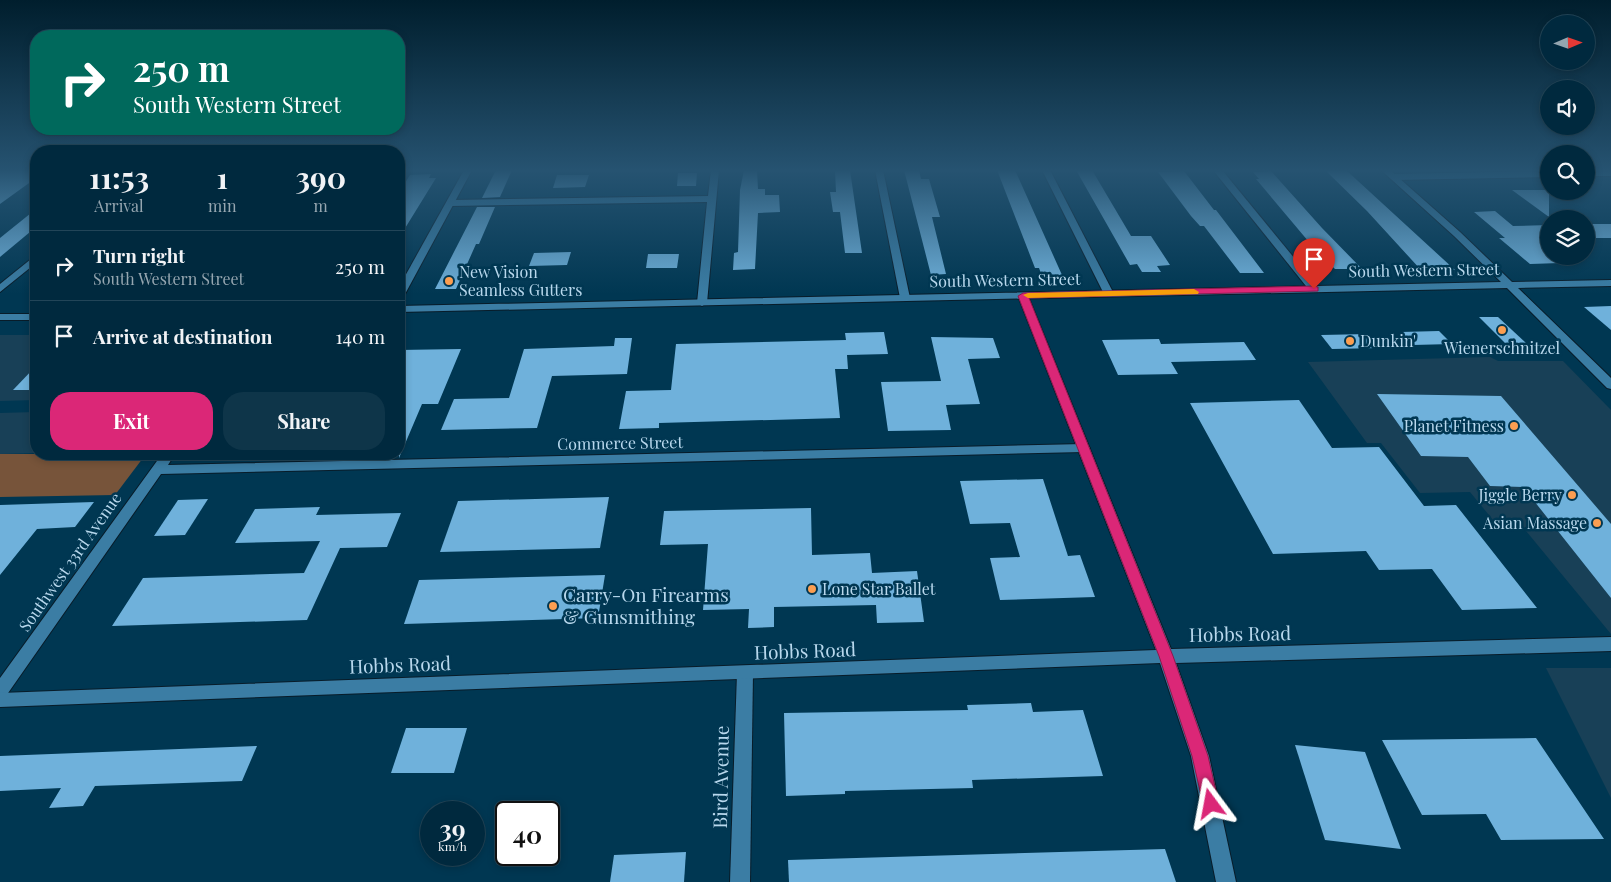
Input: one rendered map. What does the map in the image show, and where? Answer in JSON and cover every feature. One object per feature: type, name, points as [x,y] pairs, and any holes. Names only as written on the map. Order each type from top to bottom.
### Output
[{"type":"street","points":[[405,285],[446,211]]},
{"type":"street","points":[[702,303],[711,211]]},
{"type":"street","points":[[887,211],[904,298]]},
{"type":"street","points":[[1067,211],[1109,294]]},
{"type":"street","points":[[1251,211],[1314,289]]},
{"type":"street","points":[[1431,211],[1611,385]]},
{"type":"street","points":[[0,289],[30,263]]},
{"type":"street","name":"South Western Street","points":[[405,309],[1611,283]]},
{"type":"street","points":[[1023,296],[1166,656],[1200,756],[1226,882]]},
{"type":"street","points":[[0,317],[30,317]]},
{"type":"street","name":"Commerce Street","points":[[157,470],[1084,448]]},
{"type":"street","name":"Southwest 33rd Avenue","points":[[0,691],[164,460]]},
{"type":"street","name":"Hobbs Road","points":[[0,700],[1166,656],[1611,644]]},
{"type":"street","name":"Bird Avenue","points":[[740,882],[745,673]]},
{"type":"shaded area","points":[[0,335],[30,335],[30,400],[0,401]]},
{"type":"shaded area","points":[[1490,357],[1498,361],[1563,361],[1611,410],[1611,634],[1517,520],[1493,520],[1470,492],[1420,493],[1381,443],[1367,443],[1308,362]]},
{"type":"shaded area","points":[[30,412],[30,453],[0,454],[0,413]]},
{"type":"shaded area","points":[[0,454],[30,454],[30,460],[141,460],[115,495],[0,497]]},
{"type":"shaded area","points":[[1546,668],[1611,668],[1611,798]]},
{"type":"building","points":[[405,211],[416,211],[405,228]]},
{"type":"building","points":[[475,211],[493,211],[456,289],[435,289]]},
{"type":"building","points":[[739,211],[780,211],[758,213],[755,269],[733,270],[734,253],[738,252]]},
{"type":"building","points":[[856,211],[862,253],[845,253],[840,212],[833,212]]},
{"type":"building","points":[[915,211],[938,211],[940,217],[932,217],[946,274],[931,275]]},
{"type":"building","points":[[1013,211],[1033,211],[1062,275],[1042,276],[1039,268],[1035,268]]},
{"type":"building","points":[[1099,211],[1116,211],[1131,236],[1151,236],[1170,265],[1157,266],[1161,272],[1142,272],[1137,264],[1130,265]]},
{"type":"building","points":[[1187,211],[1217,211],[1264,273],[1240,273],[1204,226],[1200,226]]},
{"type":"building","points":[[1283,211],[1307,211],[1362,269],[1335,269],[1314,248]]},
{"type":"building","points":[[1367,211],[1391,211],[1455,270],[1421,270]]},
{"type":"building","points":[[1495,211],[1513,226],[1540,225],[1540,264],[1530,264],[1499,238],[1505,238],[1474,212]]},
{"type":"building","points":[[30,214],[30,232],[0,257],[0,238]]},
{"type":"building","points":[[1595,224],[1611,224],[1611,238],[1595,238]]},
{"type":"building","points":[[571,252],[567,265],[529,266],[534,253]]},
{"type":"building","points":[[648,254],[679,254],[677,268],[646,268]]},
{"type":"building","points":[[1611,306],[1611,330],[1584,307]]},
{"type":"building","name":"Wienerschnitzel","points":[[1479,317],[1498,317],[1526,343],[1505,343]]},
{"type":"building","points":[[1439,331],[1452,344],[1413,345],[1401,332]]},
{"type":"building","points":[[884,332],[888,354],[847,355],[848,369],[835,369],[840,418],[659,423],[659,428],[619,429],[626,391],[671,390],[676,344],[846,340],[845,333]]},
{"type":"building","name":"Dunkin'","points":[[1368,334],[1380,348],[1332,349],[1321,335]]},
{"type":"building","points":[[931,337],[993,338],[1000,358],[968,359],[980,404],[946,405],[951,430],[888,431],[881,382],[941,381]]},
{"type":"building","points":[[615,338],[632,338],[627,374],[552,376],[537,428],[441,430],[454,399],[509,398],[524,349],[614,346]]},
{"type":"building","points":[[1159,339],[1161,344],[1244,342],[1256,360],[1171,362],[1178,374],[1118,375],[1102,340]]},
{"type":"building","points":[[461,349],[438,404],[422,404],[405,444],[405,350]]},
{"type":"building","points":[[30,372],[30,390],[13,390]]},
{"type":"building","points":[[1377,394],[1501,396],[1611,524],[1611,598],[1523,487],[1490,486],[1468,457],[1421,456]]},
{"type":"building","points":[[1299,400],[1332,448],[1379,447],[1424,506],[1456,505],[1537,608],[1462,610],[1432,569],[1379,570],[1366,551],[1273,554],[1190,403]]},
{"type":"building","points":[[1043,479],[1068,556],[1080,555],[1095,597],[1000,600],[990,558],[1020,557],[1010,523],[970,524],[960,481]]},
{"type":"building","points":[[609,497],[600,548],[440,552],[458,501]]},
{"type":"building","points":[[208,499],[185,535],[154,536],[178,500]]},
{"type":"building","points":[[94,502],[75,527],[37,529],[0,575],[0,505]]},
{"type":"building","points":[[320,507],[316,515],[401,513],[387,547],[340,548],[307,620],[112,626],[143,578],[304,573],[320,541],[235,543],[255,509]]},
{"type":"building","name":"Lone Star Ballet","points":[[811,508],[812,555],[870,553],[872,573],[917,571],[924,622],[877,623],[876,605],[774,607],[774,627],[748,628],[749,609],[703,610],[708,544],[660,545],[664,511]]},
{"type":"building","points":[[605,575],[598,618],[404,624],[419,580]]},
{"type":"building","points":[[1031,703],[1033,712],[1083,710],[1103,776],[972,780],[973,788],[845,791],[845,794],[786,796],[784,713],[968,710],[967,705]]},
{"type":"building","points":[[406,728],[467,728],[454,773],[391,773]]},
{"type":"building","points":[[1536,738],[1604,839],[1501,840],[1486,814],[1422,815],[1382,740]]},
{"type":"building","points":[[1295,745],[1365,752],[1401,849],[1325,840]]},
{"type":"building","points":[[257,746],[242,781],[95,786],[83,806],[49,808],[61,788],[0,791],[0,756]]},
{"type":"building","points":[[1165,849],[1176,882],[789,882],[788,860]]},
{"type":"building","points":[[686,852],[684,882],[610,882],[614,855]]},
{"type":"slow traffic","points":[[1028,295],[1194,292]]},
{"type":"place","name":"New Vision Seamless Gutters","points":[[449,281]]},
{"type":"place","name":"Wienerschnitzel","points":[[1502,330]]},
{"type":"place","name":"Dunkin'","points":[[1350,341]]},
{"type":"place","name":"Planet Fitness","points":[[1514,426]]},
{"type":"place","name":"Jiggle Berry","points":[[1572,495]]},
{"type":"place","name":"Asian Massage","points":[[1597,523]]},
{"type":"place","name":"Lone Star Ballet","points":[[812,589]]},
{"type":"place","name":"Carry-On Firearms & Gunsmithing","points":[[553,606]]},
{"type":"route","points":[[1211,804],[1200,756],[1166,656],[1023,296],[1314,289]]}]
